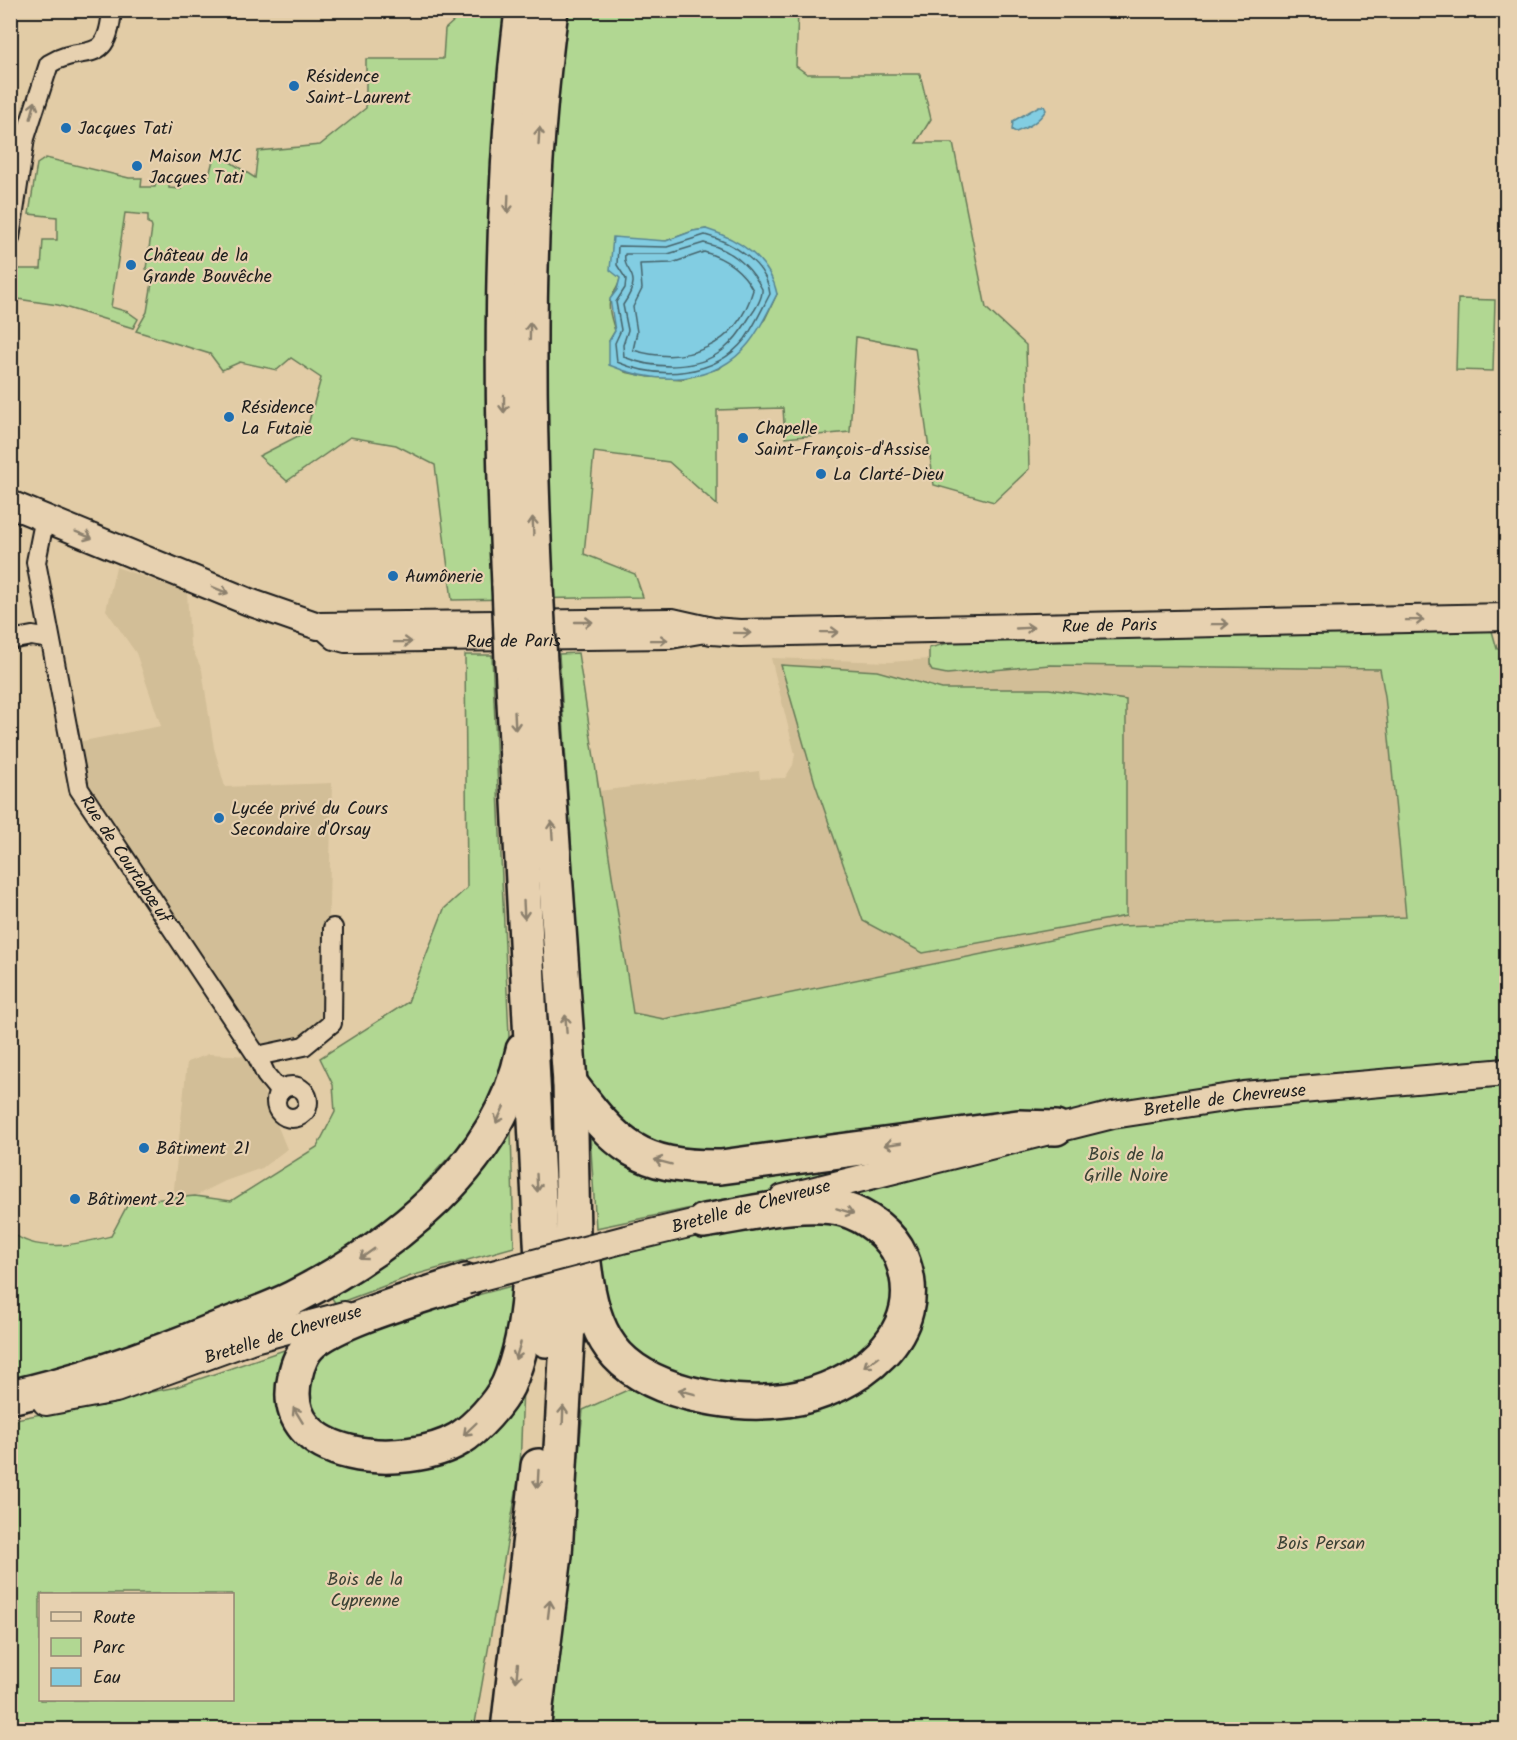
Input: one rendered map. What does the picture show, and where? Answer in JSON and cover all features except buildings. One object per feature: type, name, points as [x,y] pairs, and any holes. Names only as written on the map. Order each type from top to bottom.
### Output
[{"type":"highway","points":[[508,1730],[537,1482],[546,1330],[539,1232],[530,1019],[526,662],[522,585],[529,439],[534,25]]},
{"type":"highway","points":[[526,662],[570,1083],[573,1235],[555,1555],[533,1730]]},
{"type":"highway","points":[[10,1397],[76,1382],[174,1347],[292,1298],[353,1263],[401,1230],[462,1172],[493,1131],[519,1070],[530,1019]]},
{"type":"highway","points":[[570,1083],[590,1107],[597,1120],[618,1140],[650,1158],[682,1167],[721,1167],[1018,1127],[1056,1128]]},
{"type":"highway","points":[[573,1235],[583,1256],[589,1300],[596,1322],[607,1343],[633,1369],[678,1390],[723,1402],[757,1403],[816,1394],[866,1366],[884,1353],[906,1320],[909,1301],[904,1265],[896,1246],[868,1220],[844,1210],[822,1206],[704,1221]]},
{"type":"highway","points":[[466,1281],[360,1319],[328,1332],[311,1343],[298,1363],[292,1387],[292,1406],[306,1428],[328,1445],[358,1455],[392,1458],[431,1451],[460,1438],[486,1414],[508,1384],[524,1328],[539,1232]]},
{"type":"main road","name":"Rue de Paris","points":[[10,504],[249,602],[318,626],[672,622],[712,632],[912,632],[1506,617]]},
{"type":"main road","name":"Bretelle de Chevreuse","points":[[10,1409],[116,1389],[254,1339],[626,1239],[704,1221],[848,1180],[1113,1115],[1244,1095],[1506,1072]]},
{"type":"street","points":[[10,238],[25,138],[49,64],[57,59],[92,52],[104,45],[110,30],[112,10]]},
{"type":"street","name":"Rue de Courtabœuf","points":[[44,527],[36,561],[79,789],[257,1056],[266,1075],[280,1092]]},
{"type":"street","points":[[10,640],[32,636],[50,639]]},
{"type":"street","points":[[257,1056],[304,1046],[332,1023],[333,928]]},
{"type":"shaded area","name":"Lycée privé du Cours Secondaire d'Orsay","points":[[116,567],[187,592],[190,644],[202,670],[214,748],[225,787],[332,783],[326,1022],[296,1042],[260,1048],[88,788],[78,742],[161,726],[136,653],[106,610]]},
{"type":"shaded area","points":[[771,658],[890,662],[929,659],[931,666],[947,674],[1050,665],[1380,669],[1385,696],[1406,917],[1119,926],[664,1019],[633,1014],[599,791],[759,771],[760,779],[785,778],[793,765],[795,754]]},
{"type":"shaded area","points":[[209,1054],[249,1056],[287,1149],[262,1168],[225,1181],[195,1196],[173,1198],[187,1062]]},
{"type":"green space","points":[[528,10],[798,11],[796,66],[807,74],[920,74],[931,119],[916,143],[953,143],[986,308],[1026,345],[1029,469],[994,502],[934,485],[915,348],[856,337],[850,432],[785,438],[783,408],[717,410],[717,505],[669,462],[594,452],[584,554],[635,574],[643,597],[452,600],[435,465],[396,445],[350,437],[287,481],[259,456],[306,432],[321,378],[291,358],[277,370],[240,362],[222,370],[210,354],[136,331],[147,312],[154,271],[146,269],[152,228],[148,223],[148,215],[125,213],[111,307],[128,312],[138,319],[133,328],[58,305],[11,298],[11,269],[41,269],[43,240],[57,240],[57,217],[29,214],[37,164],[46,158],[129,178],[142,178],[141,187],[155,187],[157,179],[169,179],[169,188],[181,189],[182,180],[200,180],[201,174],[209,176],[215,152],[255,178],[258,151],[320,145],[366,108],[366,59],[443,59],[445,29],[465,11],[500,14]],"holes":[[[706,229],[777,294],[765,319],[720,368],[683,379],[649,377],[625,372],[609,341],[615,331],[609,304],[619,282],[620,278],[617,273],[644,241],[666,241],[693,231]]]},
{"type":"green space","points":[[1458,299],[1495,300],[1493,371],[1456,370]]},
{"type":"green space","points":[[1492,631],[1497,649],[1506,648],[1506,1729],[552,1730],[583,1410],[643,1383],[829,1399],[914,1297],[830,1179],[596,1228],[559,654],[578,653],[633,1013],[664,1019],[1119,926],[1406,917],[1385,696],[1380,669],[1050,665],[947,674],[932,671],[929,666],[929,648],[960,640]]},
{"type":"green space","points":[[465,655],[492,655],[509,1036],[506,1058],[492,1101],[464,1141],[393,1217],[350,1249],[281,1286],[145,1347],[11,1386],[10,1231],[33,1243],[59,1246],[111,1236],[129,1202],[195,1196],[231,1201],[317,1147],[335,1112],[333,1085],[320,1058],[408,1002],[444,909],[467,888]]},
{"type":"green space","points":[[781,665],[877,671],[942,689],[1049,689],[1126,700],[1126,916],[923,953],[863,921],[815,783]]},
{"type":"green space","points":[[511,1130],[514,1247],[411,1276],[336,1304],[329,1294],[391,1259],[428,1224]]},
{"type":"green space","points":[[841,1220],[875,1242],[889,1266],[897,1296],[893,1318],[880,1338],[861,1355],[838,1369],[786,1387],[761,1391],[722,1389],[688,1380],[655,1366],[626,1345],[611,1328],[596,1263],[628,1251],[749,1224]]},
{"type":"green space","name":"Bois de la Cyprenne","points":[[515,1285],[515,1319],[489,1393],[461,1419],[403,1448],[416,1466],[523,1385],[520,1470],[474,1729],[11,1730],[11,1420],[176,1387],[287,1349],[328,1341],[379,1321]]},
{"type":"water","points":[[1039,106],[1044,106],[1046,110],[1036,121],[1016,132],[1012,130],[1013,121]]},
{"type":"water","points":[[706,229],[730,238],[751,252],[768,270],[773,282],[777,294],[749,343],[735,357],[719,367],[684,378],[646,376],[609,365],[609,341],[615,331],[610,299],[617,290],[620,278],[610,270],[613,237],[666,241],[693,231]]},
{"type":"place","name":"Résidence Saint-Laurent","points":[[294,86]]},
{"type":"place","name":"Jacques Tati","points":[[66,128]]},
{"type":"place","name":"Maison MJC Jacques Tati","points":[[137,166]]},
{"type":"place","name":"Château de la Grande Bouvêche","points":[[131,265]]},
{"type":"place","name":"Résidence La Futaie","points":[[229,417]]},
{"type":"place","name":"Chapelle Saint-François-d'Assise","points":[[743,438]]},
{"type":"place","name":"La Clarté-Dieu","points":[[821,474]]},
{"type":"place","name":"Aumônerie","points":[[393,576]]},
{"type":"place","name":"Lycée privé du Cours Secondaire d'Orsay","points":[[219,818]]},
{"type":"place","name":"Bâtiment 21","points":[[144,1148]]},
{"type":"place","name":"Bâtiment 22","points":[[75,1199]]},
{"type":"park label","name":"Bois de la Grille Noire","points":[[1126,1164]]},
{"type":"park label","name":"Bois Persan","points":[[1321,1543]]}]
